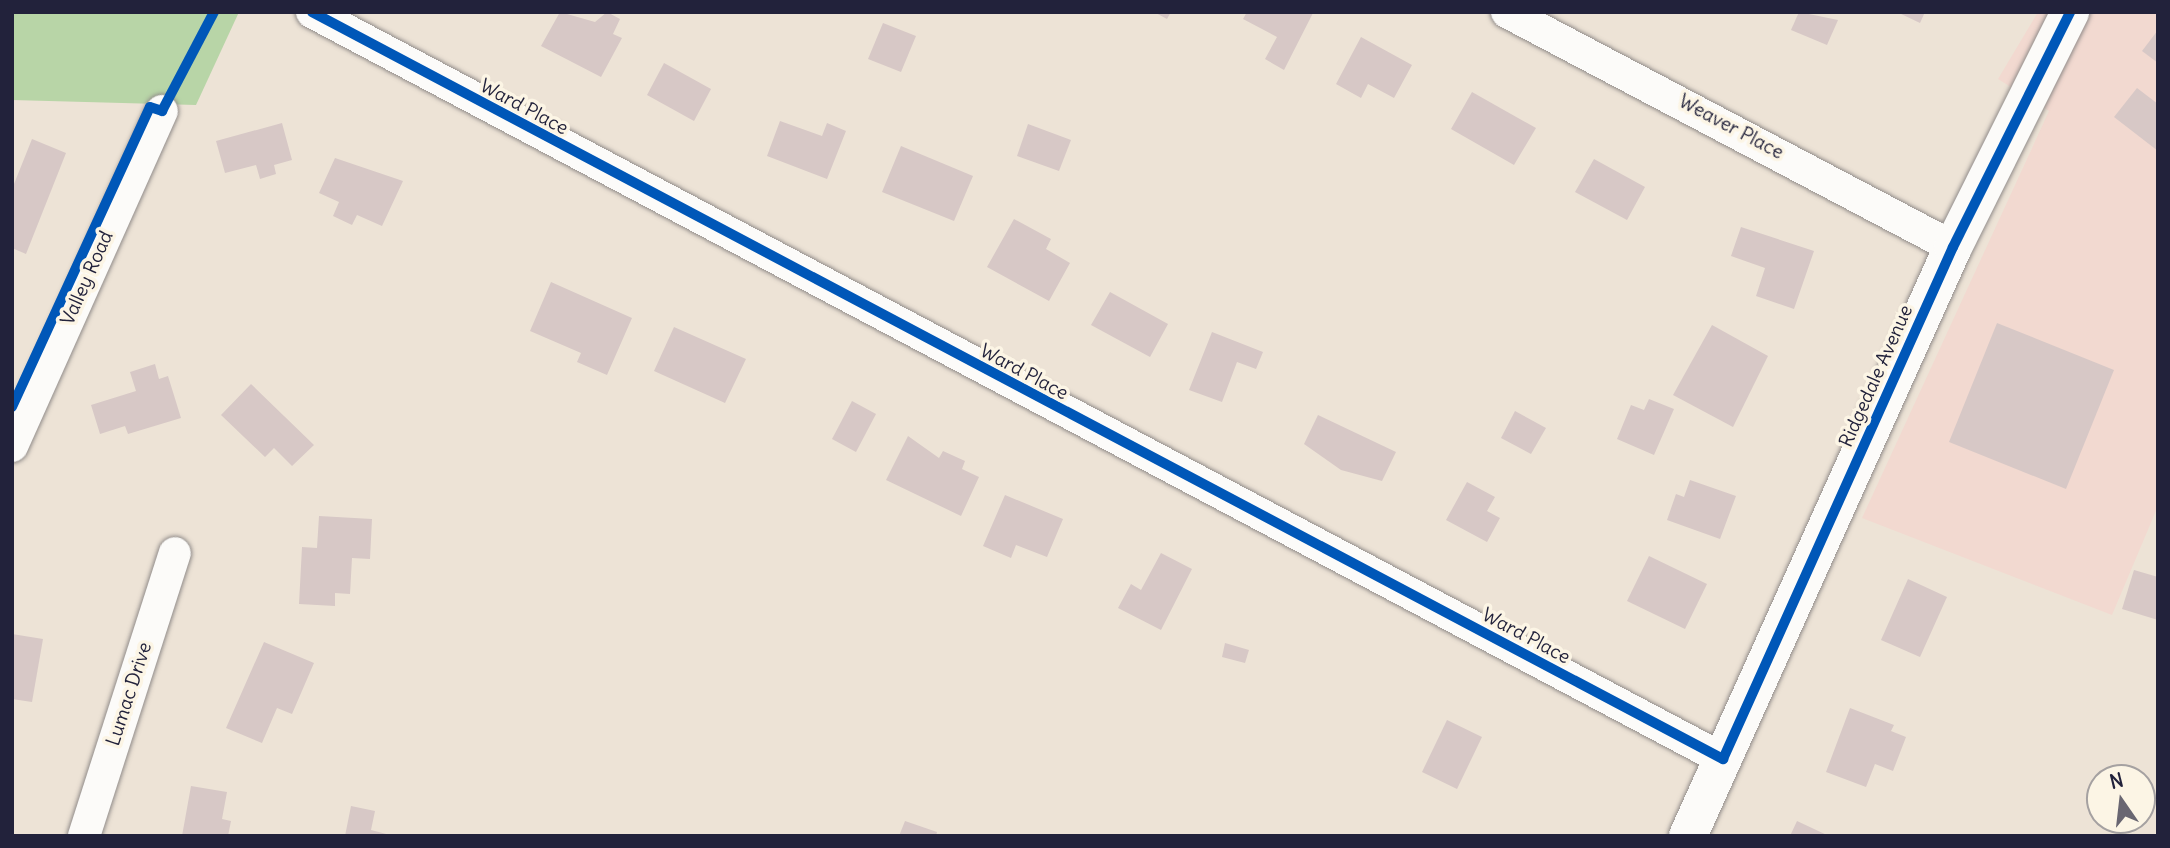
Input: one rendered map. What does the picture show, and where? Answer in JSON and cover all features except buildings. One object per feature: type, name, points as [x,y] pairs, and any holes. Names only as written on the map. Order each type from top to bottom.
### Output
[{"type":"main road","name":"Ridgedale Avenue","points":[[1688,836],[1953,247],[2070,12]]},
{"type":"street","name":"Ward Place","points":[[312,12],[1723,759]]},
{"type":"street","name":"Weaver Place","points":[[1507,12],[1953,247]]},
{"type":"street","name":"Valley Road","points":[[12,446],[162,111]]},
{"type":"street","name":"Lumac Drive","points":[[84,836],[175,553]]},
{"type":"shaded area","points":[[2038,12],[2158,12],[2158,506],[2112,615],[1862,518],[2049,111],[1998,79]]},
{"type":"green space","points":[[12,12],[239,12],[196,105],[12,100]]},
{"type":"cycle path","points":[[12,407],[150,107],[162,111],[214,12]]},
{"type":"cycle path","points":[[312,12],[1723,759],[1953,247],[2070,12]]}]
